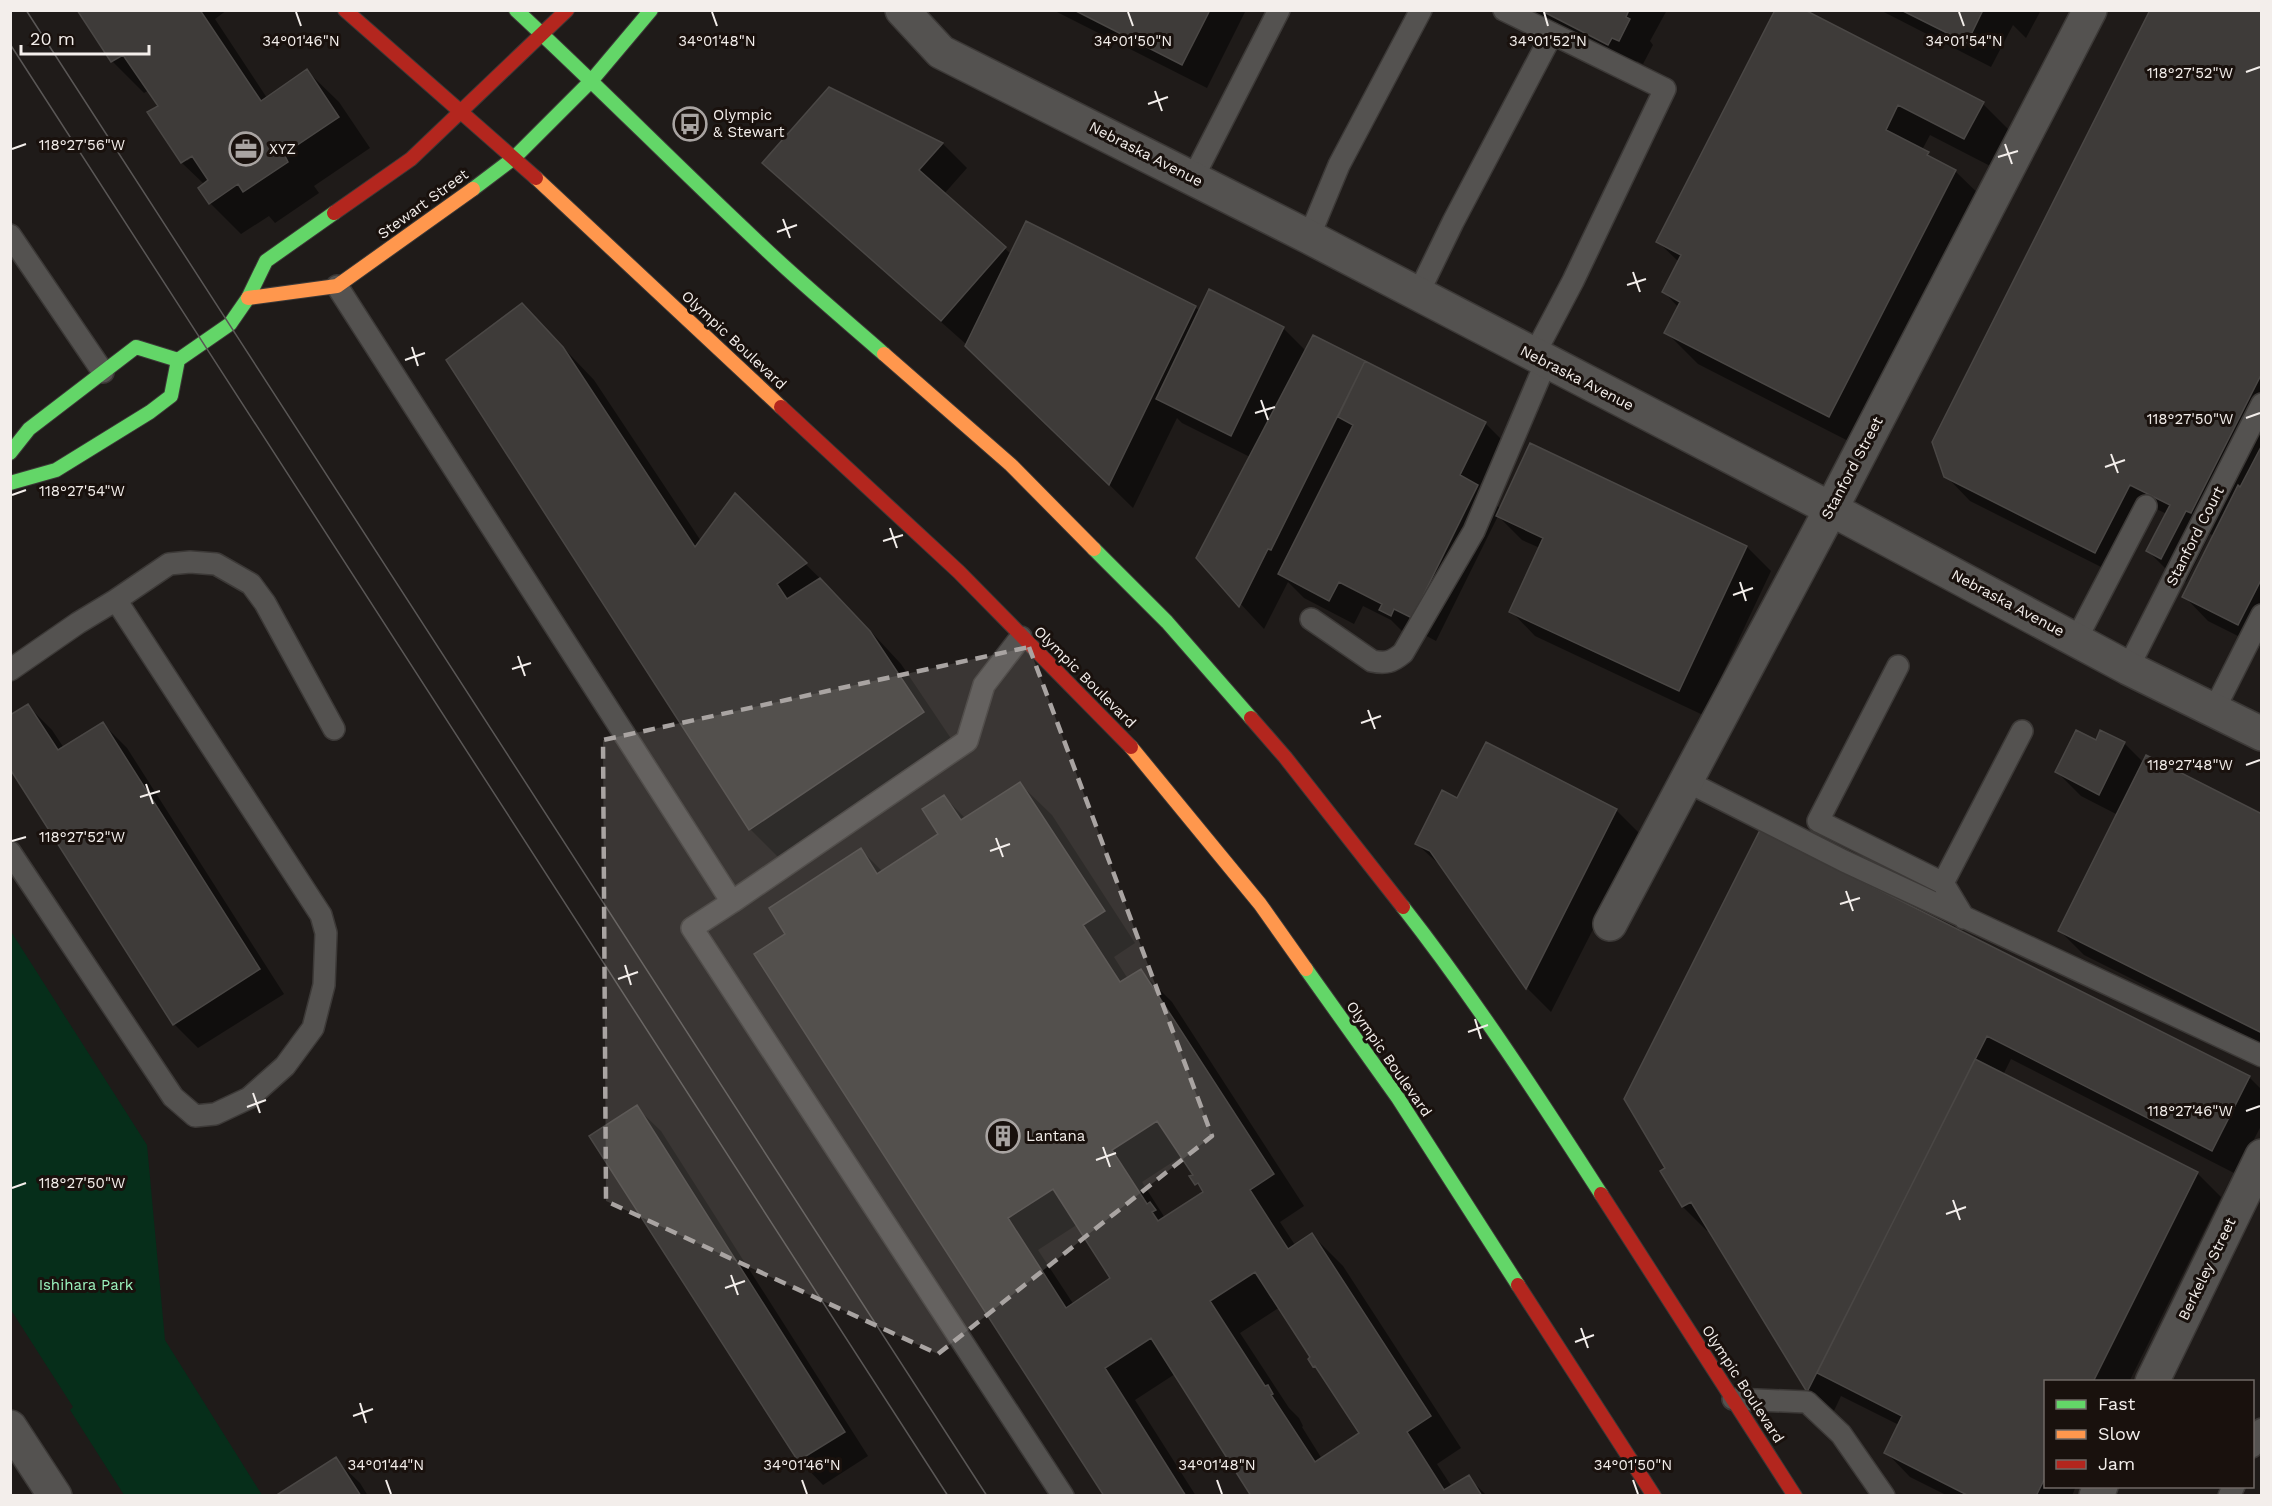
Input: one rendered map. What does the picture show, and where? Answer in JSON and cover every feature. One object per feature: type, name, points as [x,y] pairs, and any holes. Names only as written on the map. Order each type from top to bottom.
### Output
[{"type":"main road","name":"Olympic Boulevard","points":[[345,10],[514,158],[959,572],[1132,748],[1260,904],[1398,1098],[1654,1496]]},
{"type":"main road","name":"Olympic Boulevard","points":[[516,10],[592,80],[632,122],[787,269],[1011,465],[1167,622],[1285,757],[1434,948],[1556,1124],[1795,1496]]},
{"type":"main road","points":[[10,483],[56,470],[150,412],[171,396],[178,360],[230,324],[248,298],[266,261],[411,159],[567,10]]},
{"type":"main road","name":"Stewart Street","points":[[248,298],[337,286],[443,212],[514,158],[592,80],[651,10]]},
{"type":"main road","points":[[10,453],[29,429],[136,347],[178,360]]},
{"type":"street","name":"Nebraska Avenue","points":[[902,10],[941,52],[1309,237],[1831,509],[2128,668],[2262,734]]},
{"type":"street","name":"Stanford Street","points":[[1610,924],[1831,509],[2090,10]]},
{"type":"street","name":"Berkeley Street","points":[[2153,1380],[2262,1156]]},
{"type":"street","points":[[10,1427],[55,1496]]},
{"type":"lane","points":[[1193,178],[1279,10]]},
{"type":"lane","points":[[1309,237],[1339,165],[1421,10]]},
{"type":"lane","points":[[1311,619],[1372,661],[1384,663],[1393,661],[1403,653],[1474,531],[1573,280],[1665,89],[1503,10]]},
{"type":"lane","points":[[1418,294],[1458,212],[1552,34]]},
{"type":"lane","points":[[10,235],[103,372]]},
{"type":"lane","points":[[337,286],[732,902]]},
{"type":"lane","name":"Stanford Court","points":[[2128,668],[2262,404]]},
{"type":"lane","points":[[2076,640],[2146,506]]},
{"type":"lane","points":[[10,670],[170,564],[216,564],[251,584],[265,603],[334,729]]},
{"type":"lane","points":[[10,852],[173,1097],[195,1116],[214,1114],[249,1098],[285,1066],[313,1028],[324,985],[326,933],[321,915],[116,600]]},
{"type":"lane","points":[[2214,710],[2262,615]]},
{"type":"lane","points":[[1022,637],[984,685],[967,741],[692,928],[1063,1496]]},
{"type":"lane","points":[[1898,666],[1818,821],[1943,883],[1964,918]]},
{"type":"lane","points":[[1943,883],[2022,731]]},
{"type":"lane","points":[[1686,780],[1844,861],[2262,1056]]},
{"type":"lane","points":[[1733,1399],[1807,1402],[1841,1434],[1884,1496]]},
{"type":"lane","points":[[2254,1446],[2262,1429]]},
{"type":"highlighted area","points":[[1029,647],[1212,1136],[938,1354],[606,1201],[603,740]]},
{"type":"green space","name":"Ishihara Park","points":[[10,930],[147,1145],[165,1340],[262,1495],[124,1495],[70,1410],[73,1407],[11,1310]]},
{"type":"building","points":[[77,10],[200,10],[261,101],[307,69],[339,117],[284,154],[288,162],[243,192],[238,184],[209,204],[198,188],[208,180],[192,156],[181,163],[147,112],[158,106],[123,55],[111,62]]},
{"type":"building","points":[[1074,10],[1210,10],[1182,65]]},
{"type":"building","points":[[1540,10],[1629,10],[1626,17],[1630,19],[1619,41],[1612,38],[1608,45]]},
{"type":"building","points":[[1775,10],[1805,10],[1984,102],[1964,139],[1898,105],[1886,130],[1929,152],[1927,155],[1956,170],[1829,417],[1664,333],[1680,302],[1662,292],[1681,255],[1656,242]]},
{"type":"building","points":[[1901,10],[1983,10],[1967,43]]},
{"type":"building","points":[[2150,10],[2262,10],[2262,373],[2191,513],[2186,511],[2161,559],[2146,551],[2170,505],[2130,485],[2095,553],[1944,477],[1932,442]]},
{"type":"building","points":[[829,87],[943,143],[919,170],[1006,247],[941,321],[762,163]]},
{"type":"building","points":[[1026,221],[1196,306],[1109,485],[965,346]]},
{"type":"building","points":[[1209,289],[1284,327],[1231,436],[1156,399]]},
{"type":"building","points":[[522,303],[563,347],[695,547],[735,493],[807,563],[777,584],[787,599],[820,578],[870,631],[924,712],[749,830],[446,360]]},
{"type":"building","points":[[1313,335],[1365,361],[1271,550],[1268,549],[1239,607],[1196,558]]},
{"type":"building","points":[[1365,361],[1486,422],[1460,475],[1478,485],[1412,618],[1394,609],[1391,616],[1379,610],[1382,604],[1339,582],[1329,601],[1278,574],[1353,425],[1338,417]]},
{"type":"building","points":[[1530,443],[1747,546],[1679,691],[1509,612],[1543,538],[1496,516]]},
{"type":"building","points":[[2262,445],[2262,578],[2238,625],[2182,597],[2238,485],[2240,487]]},
{"type":"building","points":[[28,704],[58,750],[103,722],[260,969],[173,1025],[10,769],[10,715]]},
{"type":"building","points":[[2076,730],[2096,740],[2100,730],[2125,742],[2099,795],[2055,772]]},
{"type":"building","points":[[1486,742],[1617,809],[1526,989],[1430,851],[1415,844],[1442,790],[1457,798]]},
{"type":"building","points":[[2146,755],[2262,814],[2262,1033],[2058,931]]},
{"type":"building","name":"Lantana","points":[[1020,782],[1105,911],[1083,925],[1120,982],[1141,969],[1274,1174],[1250,1190],[1288,1249],[1312,1233],[1431,1416],[1407,1432],[1444,1490],[1469,1475],[1482,1496],[1251,1496],[1151,1338],[1105,1368],[1186,1496],[1104,1496],[754,954],[785,934],[769,908],[861,848],[877,874],[938,834],[922,809],[944,795],[961,820]],"holes":[[[1157,1121],[1193,1175],[1189,1176],[1195,1185],[1198,1183],[1203,1192],[1158,1221],[1152,1212],[1156,1210],[1150,1202],[1147,1204],[1112,1150]],[[1053,1189],[1110,1278],[1066,1308],[1008,1218]],[[1255,1272],[1310,1357],[1308,1359],[1313,1367],[1315,1366],[1359,1433],[1315,1462],[1271,1395],[1273,1394],[1268,1385],[1265,1386],[1210,1301]]]},
{"type":"building","points":[[1760,830],[2250,1076],[2212,1151],[1987,1036],[1807,1392],[1691,1202],[1682,1207],[1660,1171],[1665,1168],[1624,1099]]},
{"type":"building","points":[[1975,1059],[2198,1172],[2094,1380],[2044,1380],[2044,1480],[2036,1496],[1969,1496],[1884,1453],[1902,1416],[1817,1373]]},
{"type":"building","points":[[637,1105],[845,1432],[798,1461],[589,1136]]},
{"type":"building","points":[[336,1457],[361,1496],[275,1496]]},
{"type":"tram line","points":[[26,10],[987,1496]]},
{"type":"tram line","points":[[10,44],[948,1496]]},
{"type":"traffic: fast","points":[[516,10],[753,237],[884,354]]},
{"type":"traffic: fast","points":[[473,189],[514,158],[592,80],[651,10]]},
{"type":"traffic: fast","points":[[10,483],[56,470],[150,412],[171,396],[178,360],[230,324],[248,298],[266,261],[334,213]]},
{"type":"traffic: fast","points":[[10,453],[29,429],[136,347],[178,360]]},
{"type":"traffic: fast","points":[[1094,549],[1167,622],[1251,718]]},
{"type":"traffic: fast","points":[[1403,907],[1480,1012],[1601,1194]]},
{"type":"traffic: fast","points":[[1306,969],[1398,1098],[1518,1285]]},
{"type":"traffic: slow","points":[[536,178],[781,407]]},
{"type":"traffic: slow","points":[[248,298],[337,286],[473,189]]},
{"type":"traffic: slow","points":[[884,354],[1011,465],[1094,549]]},
{"type":"traffic: slow","points":[[1131,747],[1260,904],[1306,969]]},
{"type":"traffic: jam","points":[[345,10],[536,178]]},
{"type":"traffic: jam","points":[[334,213],[411,159],[567,10]]},
{"type":"traffic: jam","points":[[781,407],[959,572],[1131,747]]},
{"type":"traffic: jam","points":[[1251,718],[1285,757],[1403,907]]},
{"type":"traffic: jam","points":[[1601,1194],[1795,1496]]},
{"type":"traffic: jam","points":[[1518,1285],[1654,1496]]},
{"type":"place","name":"Olympic & Stewart","points":[[690,124]]},
{"type":"place","name":"XYZ","points":[[246,149]]},
{"type":"place","name":"Lantana","points":[[1003,1136]]}]
